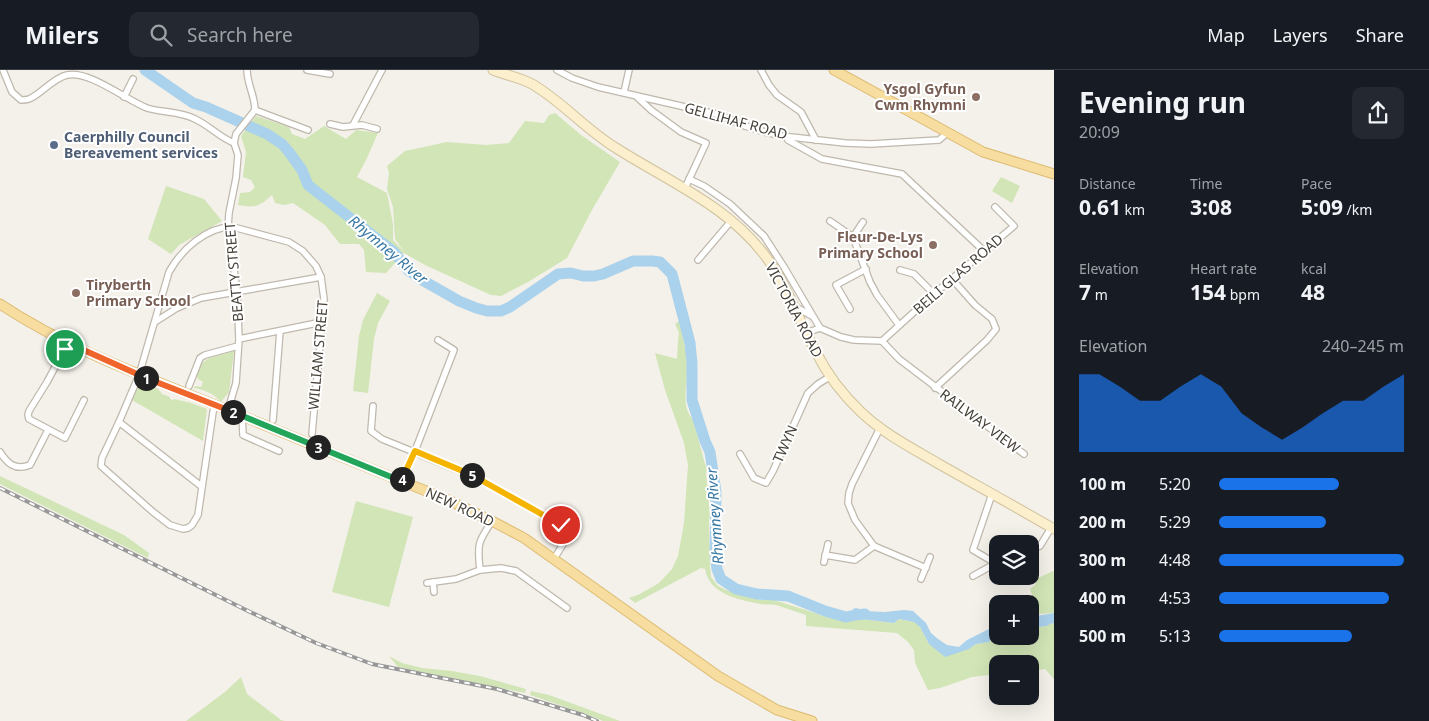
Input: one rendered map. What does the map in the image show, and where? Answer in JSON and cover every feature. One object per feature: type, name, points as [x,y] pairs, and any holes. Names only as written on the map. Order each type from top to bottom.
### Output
[{"type":"main road","name":"VICTORIA ROAD","points":[[493,70],[508,73],[531,83],[615,147],[685,188],[732,220],[770,262],[794,305],[816,352],[847,399],[880,428],[912,449],[1053,528]]},
{"type":"main road","points":[[834,70],[984,152],[1054,174]]},
{"type":"main road","name":"NEW ROAD","points":[[0,304],[26,321],[68,343],[139,375],[444,498],[492,521],[524,538],[718,676],[777,710],[812,721]]},
{"type":"street","points":[[4,70],[12,92],[21,100],[29,99],[49,84],[67,75],[76,75],[97,81],[124,97],[148,108],[197,119],[224,139],[234,143]]},
{"type":"street","points":[[247,70],[251,95],[255,102],[253,112],[308,130]]},
{"type":"street","points":[[307,70],[330,74]]},
{"type":"street","points":[[353,125],[382,70]]},
{"type":"street","name":"GELLIHAF ROAD","points":[[557,70],[572,78],[598,87],[720,115],[765,132],[816,140],[871,144],[939,140],[947,133]]},
{"type":"street","points":[[624,92],[629,70]]},
{"type":"street","points":[[761,70],[777,95],[801,112],[816,140]]},
{"type":"street","points":[[124,97],[133,79]]},
{"type":"street","points":[[637,96],[651,110],[681,132],[706,143],[685,188]]},
{"type":"street","name":"BEATTY STREET","points":[[228,410],[236,383],[239,343],[237,291],[228,227],[238,155],[234,143],[236,134],[253,112]]},
{"type":"street","points":[[330,124],[343,127],[362,125],[376,129]]},
{"type":"street","points":[[788,140],[822,158],[902,174],[984,251]]},
{"type":"street","points":[[689,179],[704,186],[730,204],[764,236],[820,328],[854,340],[882,341]]},
{"type":"street","name":"BEILI GLAS ROAD","points":[[882,341],[1014,226],[995,206]]},
{"type":"street","points":[[698,260],[732,220]]},
{"type":"street","points":[[830,221],[853,237],[870,282],[899,325]]},
{"type":"street","points":[[853,237],[863,222]]},
{"type":"street","points":[[155,322],[177,308],[212,296],[321,277],[316,266],[303,251],[289,242],[228,227],[200,238],[184,250],[169,272],[139,375],[102,458],[101,466],[153,512],[176,528],[183,529],[192,526],[198,515],[215,405]]},
{"type":"street","points":[[850,309],[836,286],[866,269]]},
{"type":"street","points":[[900,270],[914,274],[934,294]]},
{"type":"street","name":"WILLIAM STREET","points":[[312,434],[324,299],[321,277]]},
{"type":"street","points":[[935,388],[987,340],[996,329],[992,319],[975,305],[952,279]]},
{"type":"street","points":[[794,305],[814,317]]},
{"type":"street","points":[[189,386],[200,358],[205,355],[280,331],[322,322]]},
{"type":"street","points":[[806,333],[820,328]]},
{"type":"street","points":[[273,420],[280,331]]},
{"type":"street","points":[[401,481],[415,451],[454,350],[438,340]]},
{"type":"street","name":"RAILWAY VIEW","points":[[882,341],[899,359],[935,388],[1024,454]]},
{"type":"street","points":[[68,343],[29,411],[29,419],[65,438],[84,400]]},
{"type":"street","name":"TWYN","points":[[740,454],[754,478],[766,483],[808,393],[831,376]]},
{"type":"street","points":[[373,406],[371,432],[382,439],[475,477],[561,525],[566,532],[566,539],[554,559]]},
{"type":"street","points":[[242,415],[243,435],[279,450]]},
{"type":"street","points":[[119,422],[201,486]]},
{"type":"street","points":[[880,428],[852,484],[848,503],[855,520],[874,546],[926,568]]},
{"type":"street","points":[[0,452],[10,464],[17,467],[30,465],[48,430]]},
{"type":"street","points":[[989,559],[973,550],[992,494]]},
{"type":"street","points":[[480,570],[478,550],[481,537],[492,521]]},
{"type":"street","points":[[1039,546],[1053,528]]},
{"type":"street","points":[[828,544],[824,559],[855,560],[874,546]]},
{"type":"street","points":[[921,579],[930,556]]},
{"type":"street","points":[[973,576],[989,567]]},
{"type":"street","points":[[434,592],[430,582],[456,579],[480,570],[501,568],[516,571],[567,608]]},
{"type":"green space","points":[[555,113],[581,135],[620,162],[567,258],[501,296],[491,295],[427,266],[404,253],[386,273],[366,272],[364,250],[359,244],[340,244],[325,225],[293,203],[284,205],[275,203],[272,195],[256,206],[238,205],[240,193],[250,192],[255,187],[251,180],[243,177],[246,152],[241,136],[256,116],[289,127],[292,134],[305,139],[324,126],[346,139],[356,130],[378,133],[357,177],[387,193],[393,224],[393,240],[404,252],[395,239],[393,207],[387,189],[389,173],[387,166],[405,151],[447,142],[486,145],[509,143],[525,121],[544,123],[549,115]]},
{"type":"green space","points":[[1001,177],[1020,186],[1012,203],[992,191]]},
{"type":"green space","points":[[166,186],[204,199],[222,221],[179,245],[171,254],[148,239]]},
{"type":"green space","points":[[377,293],[390,301],[378,323],[374,339],[368,393],[353,391],[359,336],[363,320]]},
{"type":"green space","points":[[679,321],[686,356],[687,408],[693,419],[708,470],[706,473],[710,515],[710,566],[711,577],[718,586],[760,600],[771,599],[832,618],[894,623],[899,619],[915,622],[920,627],[929,644],[969,649],[976,644],[989,642],[989,645],[1039,645],[1039,627],[1054,623],[1054,679],[1045,669],[1039,670],[1039,655],[989,655],[989,675],[972,677],[928,690],[915,663],[914,650],[897,633],[806,626],[806,615],[776,605],[752,602],[726,594],[712,584],[705,569],[701,568],[635,603],[629,598],[659,583],[672,569],[678,556],[684,523],[688,465],[684,443],[665,390],[655,353],[677,359],[679,333],[675,324]]},
{"type":"green space","points":[[234,351],[229,392],[221,402],[208,392],[193,388],[196,386],[201,387],[203,382],[198,379],[196,374],[202,363],[209,358]]},
{"type":"green space","points":[[140,383],[158,389],[162,394],[170,397],[170,399],[191,403],[207,409],[203,441],[132,400]]},
{"type":"green space","points":[[0,476],[124,535],[149,553],[148,558],[0,484]]},
{"type":"green space","points":[[356,501],[413,517],[389,607],[332,592]]},
{"type":"green space","points":[[1054,572],[1054,613],[1039,614],[1039,595],[1032,595],[1030,589],[1035,585],[1039,585],[1039,578]]},
{"type":"green space","points":[[389,656],[402,663],[422,668],[480,676],[526,689],[525,693],[398,667]]},
{"type":"green space","points":[[241,677],[247,694],[281,720],[285,721],[186,721],[225,692]]},
{"type":"green space","points":[[531,691],[549,695],[620,721],[603,721],[530,695]]},
{"type":"water","points":[[853,609],[884,612],[913,611],[926,623],[931,633],[947,645],[959,647],[967,640],[989,629],[989,642],[976,644],[969,649],[945,657],[929,644],[920,627],[914,622],[899,619],[894,623],[862,619],[851,620]]},
{"type":"water","points":[[1054,613],[1054,623],[1039,627],[1039,616]]},
{"type":"waterway","name":"Rhymney River","points":[[145,70],[193,103],[267,134],[282,144],[302,170],[308,185],[394,252],[408,270],[459,301],[476,308],[487,311],[501,311],[510,307],[558,274],[571,273],[594,276],[633,261],[660,262],[672,274],[690,343],[692,400],[710,452],[716,492],[715,554],[717,569],[721,579],[736,589],[757,594],[788,596],[825,611],[846,617],[865,614]]},
{"type":"railway","points":[[0,488],[316,643],[372,664],[497,689],[597,721]]},
{"type":"place","name":"Ysgol Gyfun Cwm Rhymni","points":[[976,97]]},
{"type":"place","name":"Caerphilly Council Bereavement services","points":[[54,145]]},
{"type":"place","name":"Fleur-De-Lys Primary School","points":[[933,245]]},
{"type":"place","name":"Tiryberth Primary School","points":[[76,293]]},
{"type":"route","points":[[65,349],[68,343],[139,375],[242,415],[269,428],[401,481],[415,451],[475,477],[561,525]]}]
